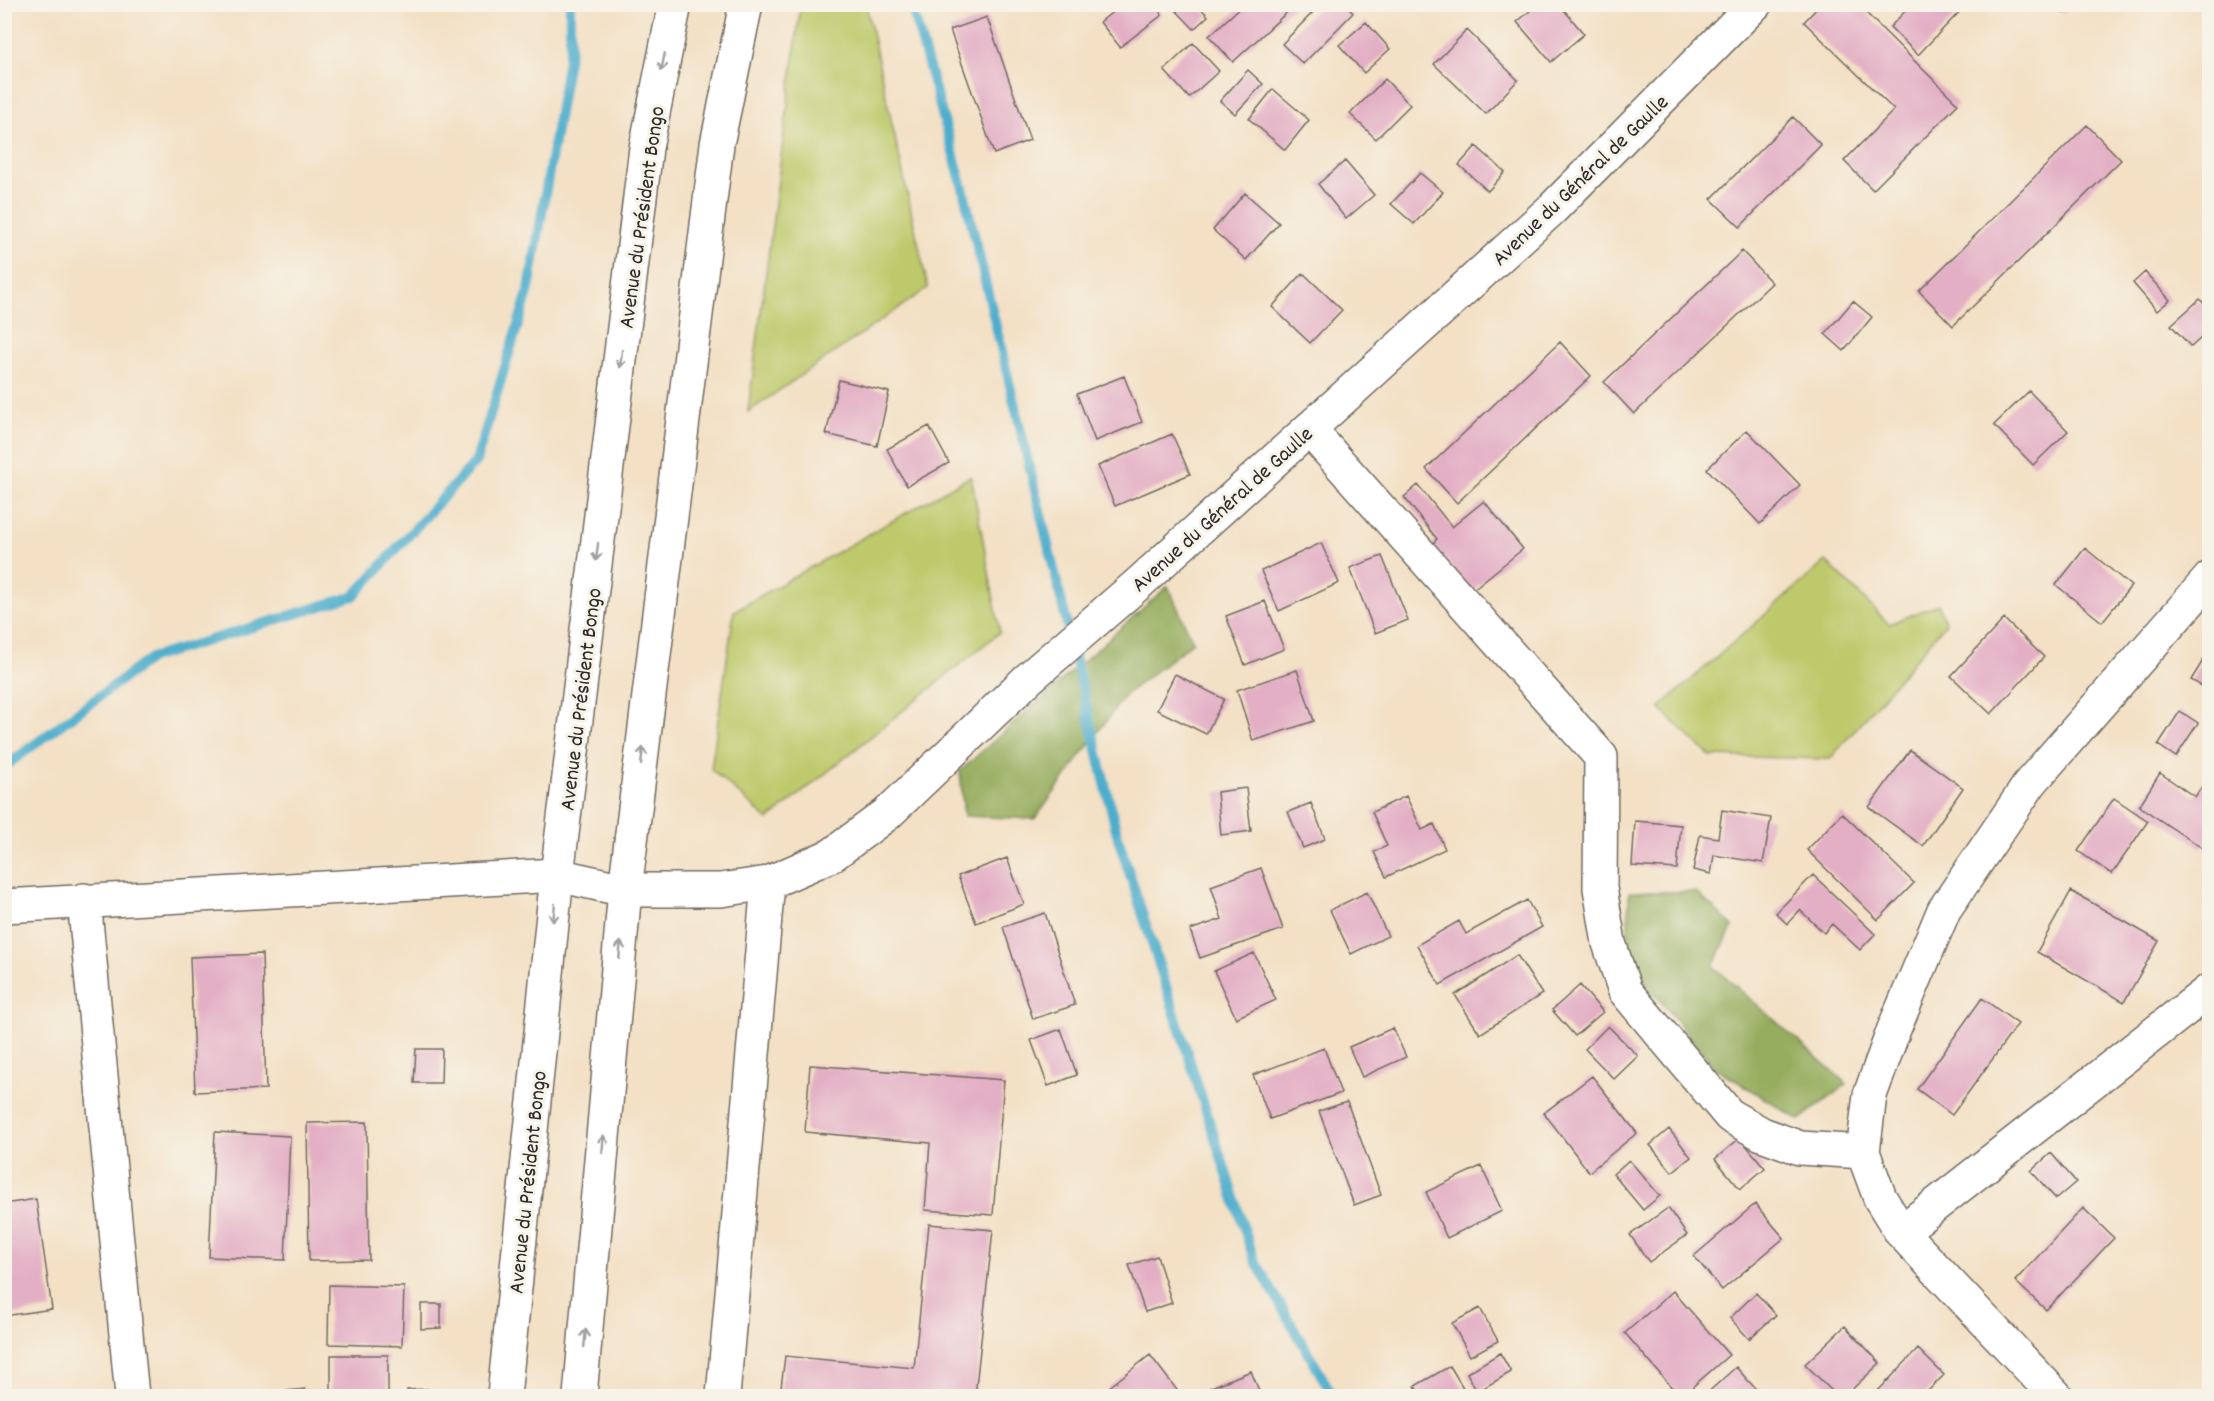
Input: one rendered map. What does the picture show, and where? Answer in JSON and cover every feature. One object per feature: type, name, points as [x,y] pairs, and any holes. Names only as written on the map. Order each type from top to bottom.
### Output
[{"type":"street","name":"Avenue du Président Bongo","points":[[504,1396],[557,875],[646,148],[675,4]]},
{"type":"street","points":[[580,1396],[625,890],[717,144],[746,4]]},
{"type":"street","name":"Avenue du Général de Gaulle","points":[[4,906],[557,875],[625,890],[721,890],[768,883],[832,855],[887,813],[1028,679],[1138,584],[1551,210],[1755,4]]},
{"type":"street","points":[[1309,429],[1601,756],[1600,888],[1609,943],[1625,991],[1730,1116],[1762,1134],[1800,1148],[1863,1152]]},
{"type":"street","points":[[2055,1396],[1901,1232],[1880,1198],[1863,1152],[1870,1095],[1894,1029],[1944,910],[2031,782],[2210,578]]},
{"type":"street","points":[[723,1396],[768,883]]},
{"type":"street","points":[[84,900],[132,1396]]},
{"type":"street","points":[[1901,1232],[2210,990]]},
{"type":"green space","points":[[831,5],[866,5],[928,288],[748,412],[800,10]]},
{"type":"green space","points":[[971,476],[1000,632],[768,820],[711,769],[734,611]]},
{"type":"green space","points":[[1826,561],[1889,624],[1938,604],[1946,623],[1830,759],[1710,756],[1659,708]]},
{"type":"green space","points":[[1168,586],[1193,642],[1125,695],[1035,819],[964,816],[960,771]]},
{"type":"green space","points":[[1629,892],[1696,892],[1733,926],[1713,966],[1847,1084],[1799,1120],[1714,1067],[1627,960]]},
{"type":"building","points":[[1111,4],[1155,4],[1162,15],[1120,47],[1100,22],[1115,10]]},
{"type":"building","points":[[1170,4],[1197,4],[1208,16],[1194,29]]},
{"type":"building","points":[[1244,4],[1296,4],[1233,62],[1209,36]]},
{"type":"building","points":[[1321,4],[1345,4],[1353,13],[1303,64],[1282,44]]},
{"type":"building","points":[[1538,4],[1559,4],[1584,34],[1551,62],[1517,22]]},
{"type":"building","points":[[1821,4],[1857,4],[1958,104],[1873,190],[1844,161],[1894,110],[1804,22]]},
{"type":"building","points":[[1912,4],[1967,4],[1918,55],[1890,27]]},
{"type":"building","points":[[2055,4],[2071,4],[2063,13]]},
{"type":"building","points":[[987,17],[1030,140],[994,154],[950,30]]},
{"type":"building","points":[[1366,22],[1390,49],[1364,73],[1339,45]]},
{"type":"building","points":[[1467,30],[1518,80],[1486,114],[1434,64]]},
{"type":"building","points":[[1193,43],[1219,71],[1189,98],[1164,70]]},
{"type":"building","points":[[1248,70],[1263,84],[1235,114],[1220,101]]},
{"type":"building","points":[[1385,79],[1410,105],[1376,139],[1350,114]]},
{"type":"building","points":[[1273,89],[1309,120],[1285,150],[1249,119]]},
{"type":"building","points":[[1793,117],[1821,145],[1740,227],[1711,199]]},
{"type":"building","points":[[2087,125],[2121,160],[1953,326],[1919,291]]},
{"type":"building","points":[[1476,146],[1505,172],[1488,191],[1459,165]]},
{"type":"building","points":[[1345,161],[1374,195],[1346,219],[1318,184]]},
{"type":"building","points":[[1420,173],[1443,192],[1414,224],[1391,204]]},
{"type":"building","points":[[1245,193],[1279,223],[1246,260],[1213,230]]},
{"type":"building","points":[[1742,251],[1772,283],[1634,414],[1604,382]]},
{"type":"building","points":[[2145,272],[2170,300],[2157,311],[2133,283]]},
{"type":"building","points":[[1303,273],[1342,310],[1310,343],[1272,307]]},
{"type":"building","points":[[2200,299],[2210,310],[2210,330],[2191,347],[2171,325]]},
{"type":"building","points":[[1853,301],[1872,317],[1844,351],[1825,334]]},
{"type":"building","points":[[1560,342],[1591,376],[1457,503],[1426,469]]},
{"type":"building","points":[[1124,376],[1142,422],[1095,441],[1077,394]]},
{"type":"building","points":[[839,380],[889,392],[877,446],[826,434]]},
{"type":"building","points":[[2029,391],[2068,431],[2033,465],[1994,425]]},
{"type":"building","points":[[929,426],[949,463],[907,486],[887,449]]},
{"type":"building","points":[[1747,430],[1800,485],[1760,524],[1707,469]]},
{"type":"building","points":[[1172,434],[1190,474],[1115,506],[1098,466]]},
{"type":"building","points":[[1418,485],[1452,527],[1484,501],[1523,549],[1471,591],[1432,544],[1437,539],[1404,497]]},
{"type":"building","points":[[1321,543],[1339,583],[1279,611],[1261,571]]},
{"type":"building","points":[[2085,548],[2131,586],[2102,622],[2056,585]]},
{"type":"building","points":[[1382,556],[1408,620],[1375,633],[1350,568]]},
{"type":"building","points":[[1265,601],[1284,649],[1245,665],[1226,616]]},
{"type":"building","points":[[2004,619],[2044,657],[1991,714],[1951,676]]},
{"type":"building","points":[[2210,649],[2210,691],[2191,680]]},
{"type":"building","points":[[1297,670],[1314,721],[1253,741],[1237,690]]},
{"type":"building","points":[[1175,674],[1224,699],[1206,734],[1157,710]]},
{"type":"building","points":[[2180,711],[2198,723],[2176,757],[2158,745]]},
{"type":"building","points":[[1910,750],[1963,788],[1923,846],[1869,807]]},
{"type":"building","points":[[2160,773],[2195,797],[2210,774],[2210,836],[2202,848],[2139,806]]},
{"type":"building","points":[[1246,788],[1251,831],[1221,835],[1217,792]]},
{"type":"building","points":[[1406,796],[1422,830],[1434,824],[1445,849],[1386,877],[1374,852],[1387,846],[1372,812]]},
{"type":"building","points":[[2114,798],[2148,821],[2112,874],[2078,851]]},
{"type":"building","points":[[1311,803],[1325,839],[1303,848],[1288,812]]},
{"type":"building","points":[[1722,810],[1771,818],[1763,863],[1714,855],[1711,874],[1693,870],[1700,835],[1718,838]]},
{"type":"building","points":[[1842,813],[1914,883],[1878,920],[1807,850]]},
{"type":"building","points":[[1635,821],[1681,825],[1677,869],[1632,866]]},
{"type":"building","points":[[1007,858],[1024,904],[976,923],[958,876]]},
{"type":"building","points":[[1261,868],[1283,929],[1200,958],[1190,930],[1222,919],[1211,886]]},
{"type":"building","points":[[1813,875],[1875,934],[1860,950],[1832,924],[1824,933],[1800,910],[1787,924],[1776,913]]},
{"type":"building","points":[[2071,891],[2159,941],[2124,1002],[2037,952]]},
{"type":"building","points":[[1367,892],[1388,936],[1351,954],[1330,910]]},
{"type":"building","points":[[1527,900],[1542,927],[1440,985],[1417,945],[1459,921],[1466,934]]},
{"type":"building","points":[[1045,913],[1075,1005],[1033,1019],[1003,927]]},
{"type":"building","points":[[1254,953],[1276,1000],[1236,1018],[1214,971]]},
{"type":"building","points":[[262,954],[266,1089],[195,1092],[190,957]]},
{"type":"building","points":[[1517,955],[1542,994],[1480,1034],[1455,995]]},
{"type":"building","points":[[1580,985],[1603,1012],[1575,1036],[1552,1010]]},
{"type":"building","points":[[1982,998],[2018,1024],[1952,1115],[1917,1089]]},
{"type":"building","points":[[1608,1026],[1638,1056],[1614,1079],[1585,1049]]},
{"type":"building","points":[[1393,1028],[1406,1057],[1362,1077],[1349,1047]]},
{"type":"building","points":[[1061,1029],[1077,1075],[1048,1086],[1031,1040]]},
{"type":"building","points":[[1324,1048],[1341,1093],[1270,1119],[1253,1075]]},
{"type":"building","points":[[416,1049],[442,1049],[441,1083],[414,1083]]},
{"type":"building","points":[[810,1065],[1004,1080],[993,1215],[925,1210],[930,1143],[805,1132]]},
{"type":"building","points":[[1592,1076],[1637,1133],[1589,1172],[1544,1113]]},
{"type":"building","points":[[1347,1102],[1381,1195],[1354,1205],[1319,1111]]},
{"type":"building","points":[[367,1122],[369,1260],[309,1261],[307,1123]]},
{"type":"building","points":[[1669,1129],[1691,1157],[1672,1172],[1650,1145]]},
{"type":"building","points":[[215,1132],[290,1136],[285,1260],[209,1257]]},
{"type":"building","points":[[1740,1138],[1765,1168],[1740,1189],[1715,1159]]},
{"type":"building","points":[[2051,1153],[2076,1182],[2056,1199],[2031,1171]]},
{"type":"building","points":[[1629,1160],[1660,1196],[1643,1210],[1613,1174]]},
{"type":"building","points":[[1481,1166],[1502,1211],[1447,1238],[1426,1192]]},
{"type":"building","points":[[36,1199],[52,1309],[4,1316],[4,1204]]},
{"type":"building","points":[[1755,1204],[1784,1238],[1722,1290],[1694,1256]]},
{"type":"building","points":[[1668,1208],[1687,1235],[1649,1262],[1630,1235]]},
{"type":"building","points":[[2083,1208],[2114,1238],[2046,1310],[2015,1281]]},
{"type":"building","points":[[929,1224],[993,1230],[975,1396],[780,1396],[785,1356],[914,1368]]},
{"type":"building","points":[[1157,1256],[1172,1303],[1145,1312],[1129,1265]]},
{"type":"building","points":[[329,1285],[404,1287],[402,1346],[328,1344]]},
{"type":"building","points":[[1673,1291],[1729,1355],[1682,1396],[1679,1396],[1625,1333]]},
{"type":"building","points":[[1756,1293],[1776,1315],[1749,1339],[1730,1318]]},
{"type":"building","points":[[421,1304],[441,1304],[441,1328],[421,1329]]},
{"type":"building","points":[[1480,1308],[1498,1341],[1470,1356],[1452,1323]]},
{"type":"building","points":[[1845,1326],[1880,1363],[1845,1396],[1837,1396],[1805,1364]]},
{"type":"building","points":[[1918,1349],[1944,1375],[1923,1396],[1874,1395]]},
{"type":"building","points":[[1500,1353],[1511,1372],[1477,1392],[1467,1373]]},
{"type":"building","points":[[331,1355],[388,1355],[388,1396],[331,1396]]},
{"type":"building","points":[[1150,1355],[1180,1394],[1177,1396],[1115,1396],[1108,1388]]},
{"type":"building","points":[[1450,1366],[1468,1396],[1421,1396],[1415,1386]]},
{"type":"building","points":[[1736,1367],[1762,1396],[1704,1396]]},
{"type":"building","points":[[1251,1371],[1261,1396],[1212,1396],[1209,1388]]},
{"type":"building","points":[[305,1389],[306,1396],[249,1396],[249,1395]]},
{"type":"building","points":[[428,1389],[429,1396],[407,1396],[407,1390]]},
{"type":"waterway","points":[[4,767],[151,658],[354,596],[476,461],[529,289],[570,48],[570,4]]},
{"type":"waterway","points":[[911,4],[963,188],[1118,838],[1254,1259],[1333,1396]]}]
